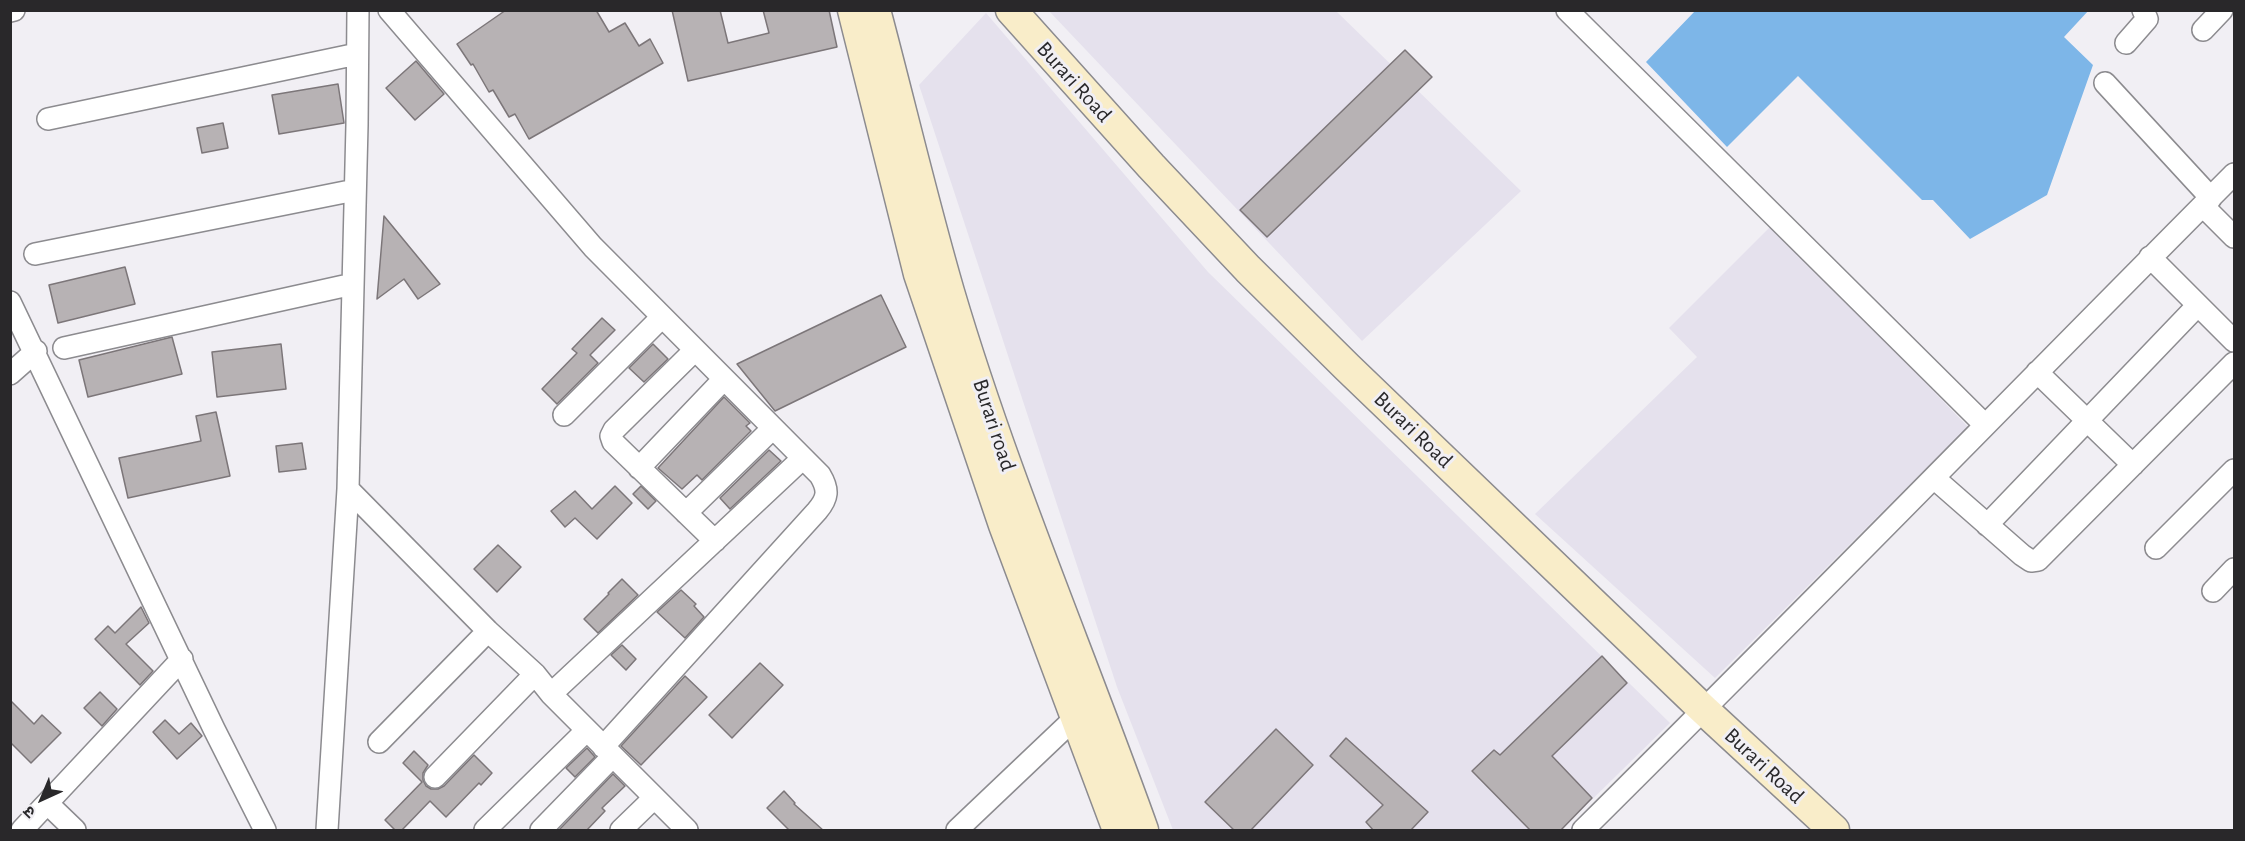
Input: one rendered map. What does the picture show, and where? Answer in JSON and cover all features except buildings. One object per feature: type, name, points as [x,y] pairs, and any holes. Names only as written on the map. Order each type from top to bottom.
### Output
[{"type":"main road","name":"Burari road","points":[[853,10],[919,274],[1004,525],[1087,713],[1143,831]]},
{"type":"main road","name":"Burari road","points":[[875,10],[949,292],[1087,713],[1118,831]]},
{"type":"main road","name":"Burari Road","points":[[1011,10],[1151,166],[1248,269],[1704,710],[1834,831]]},
{"type":"street","points":[[327,831],[348,489],[357,10]]},
{"type":"street","points":[[389,10],[592,247],[820,475],[828,492],[825,501],[541,831]]},
{"type":"street","points":[[1567,10],[1985,425]]},
{"type":"street","points":[[2126,42],[2147,19],[2144,10]]},
{"type":"street","points":[[2203,30],[2222,10]]},
{"type":"street","points":[[48,119],[357,54]]},
{"type":"street","points":[[2105,83],[2235,237]]},
{"type":"street","points":[[1583,831],[2150,257],[2235,174]]},
{"type":"street","points":[[35,254],[355,190]]},
{"type":"street","points":[[2150,257],[2235,341]]},
{"type":"street","points":[[63,348],[353,284]]},
{"type":"street","points":[[10,302],[36,351],[265,831]]},
{"type":"street","points":[[1987,525],[2198,305]]},
{"type":"street","points":[[564,415],[662,317]]},
{"type":"street","points":[[695,350],[614,430],[611,436],[613,442],[715,541]]},
{"type":"street","points":[[10,374],[36,351]]},
{"type":"street","points":[[1934,478],[2022,555],[2031,561],[2038,560],[2235,363]]},
{"type":"street","points":[[2037,372],[2133,465]]},
{"type":"street","points":[[639,468],[724,379]]},
{"type":"street","points":[[686,513],[773,428]]},
{"type":"street","points":[[551,694],[803,458]]},
{"type":"street","points":[[2156,548],[2235,470]]},
{"type":"street","points":[[348,489],[535,674],[551,694],[687,831]]},
{"type":"street","points":[[2212,591],[2235,569]]},
{"type":"street","points":[[379,742],[489,631]]},
{"type":"street","points":[[22,831],[182,659]]},
{"type":"street","points":[[435,777],[535,674]]},
{"type":"street","points":[[957,831],[1087,713]]},
{"type":"street","points":[[485,831],[587,730]]},
{"type":"street","points":[[621,831],[654,798]]},
{"type":"street","points":[[48,804],[75,831]]},
{"type":"shaded area","points":[[1049,11],[1336,11],[1521,191],[1362,341]]},
{"type":"shaded area","points":[[986,13],[1208,272],[1670,723],[1561,830],[1173,830],[1117,687],[919,85]]},
{"type":"shaded area","points":[[1773,224],[1968,427],[1715,678],[1535,514],[1697,357],[1669,328]]},
{"type":"water","points":[[2089,10],[2064,37],[2093,65],[2047,195],[1970,239],[1933,200],[1922,200],[1798,76],[1727,147],[1646,62],[1695,11]]}]
